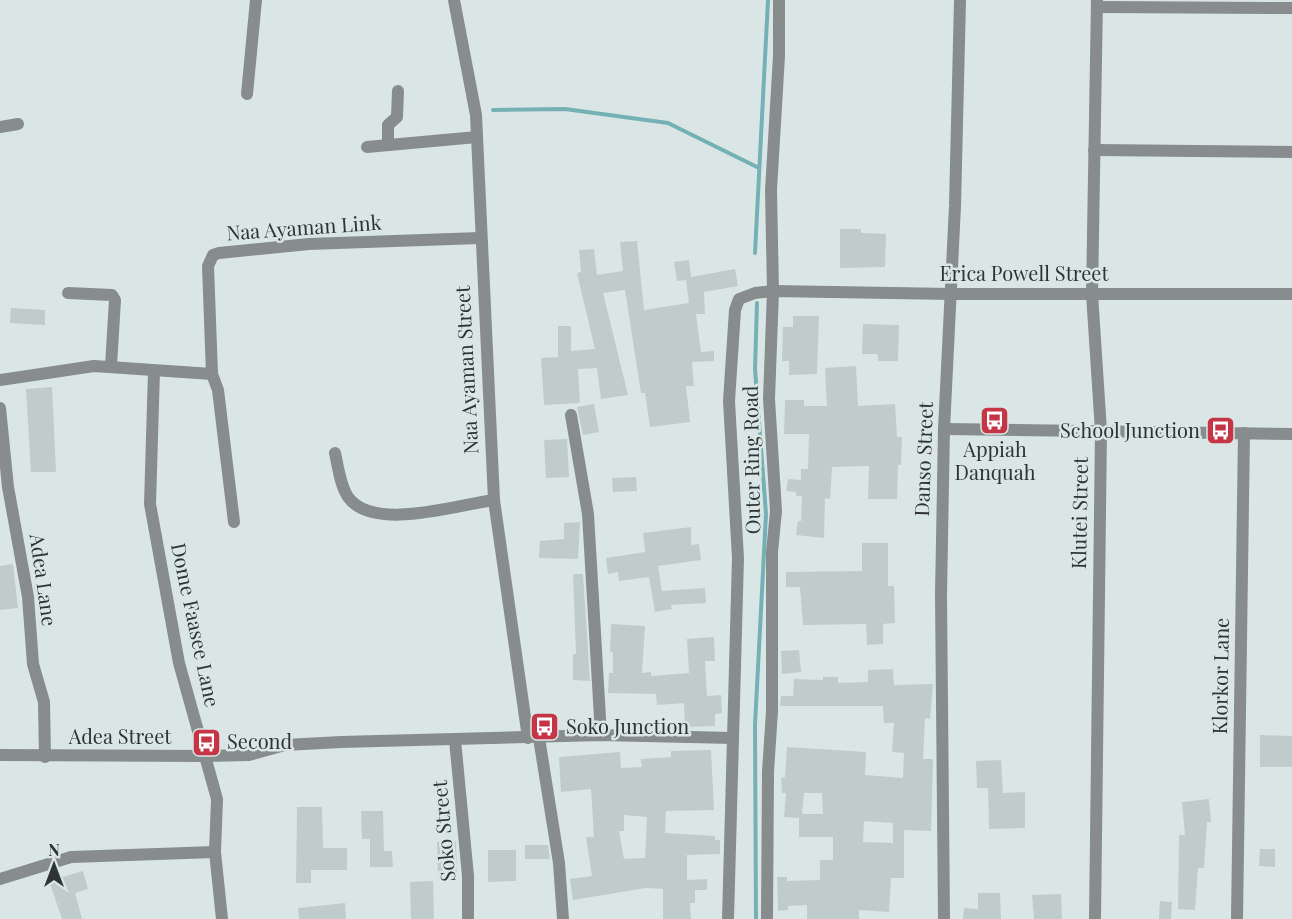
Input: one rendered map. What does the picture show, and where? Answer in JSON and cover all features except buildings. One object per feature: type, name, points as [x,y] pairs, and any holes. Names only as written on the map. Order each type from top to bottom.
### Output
[{"type":"street","points":[[247,94],[256,0]]},
{"type":"street","name":"Naa Ayaman Street","points":[[454,0],[475,102],[494,500],[534,738],[559,863],[563,919]]},
{"type":"street","name":"Outer Ring Road","points":[[767,919],[768,772],[772,711],[772,552],[776,511],[769,399],[773,291],[771,190],[779,56],[779,0]]},
{"type":"street","name":"Danso Street","points":[[944,919],[940,682],[944,429],[951,294],[960,0]]},
{"type":"street","points":[[1097,4],[1276,4],[1292,8]]},
{"type":"street","name":"Klutei Street","points":[[1095,919],[1101,431],[1092,294],[1097,4]]},
{"type":"street","points":[[388,145],[388,124],[397,117],[398,91]]},
{"type":"street","points":[[0,127],[18,124]]},
{"type":"street","points":[[367,147],[477,137]]},
{"type":"street","points":[[1094,150],[1292,152]]},
{"type":"street","name":"Naa Ayaman Link","points":[[212,374],[208,266],[213,255],[309,244],[480,238]]},
{"type":"street","name":"Erica Powell Street","points":[[733,738],[738,558],[737,509],[730,437],[730,381],[735,310],[739,299],[755,293],[773,291],[951,294],[1292,294]]},
{"type":"street","points":[[68,293],[112,295],[115,300],[111,366]]},
{"type":"street","points":[[0,380],[94,366],[212,374],[218,390],[234,522]]},
{"type":"street","name":"Dome Faasee Lane","points":[[154,371],[150,504],[179,663],[218,798],[215,852],[222,919]]},
{"type":"street","name":"Adea Lane","points":[[0,408],[8,487],[28,597],[33,664],[44,702],[45,757]]},
{"type":"street","points":[[571,415],[588,514],[601,735]]},
{"type":"street","points":[[944,429],[1292,434]]},
{"type":"street","name":"Klorkor Lane","points":[[1237,919],[1244,433]]},
{"type":"street","points":[[335,453],[349,498],[374,514],[417,512],[494,500]]},
{"type":"street","name":"Adea Street","points":[[0,755],[45,757],[249,755],[298,744],[601,735],[733,738]]},
{"type":"street","points":[[728,919],[733,738]]},
{"type":"street","name":"Soko Street","points":[[455,740],[468,876],[468,919]]},
{"type":"street","points":[[0,879],[70,857],[215,852]]},
{"type":"waterway","points":[[755,253],[768,0]]},
{"type":"waterway","points":[[493,110],[565,109],[668,123],[759,168]]},
{"type":"waterway","points":[[756,919],[755,725],[766,514],[755,369],[757,303]]},
{"type":"place","name":"Appiah Danquah","points":[[995,420]]},
{"type":"place","name":"School Junction","points":[[1221,431]]},
{"type":"place","name":"Soko Junction","points":[[545,727]]},
{"type":"place","name":"Second","points":[[206,742]]}]
